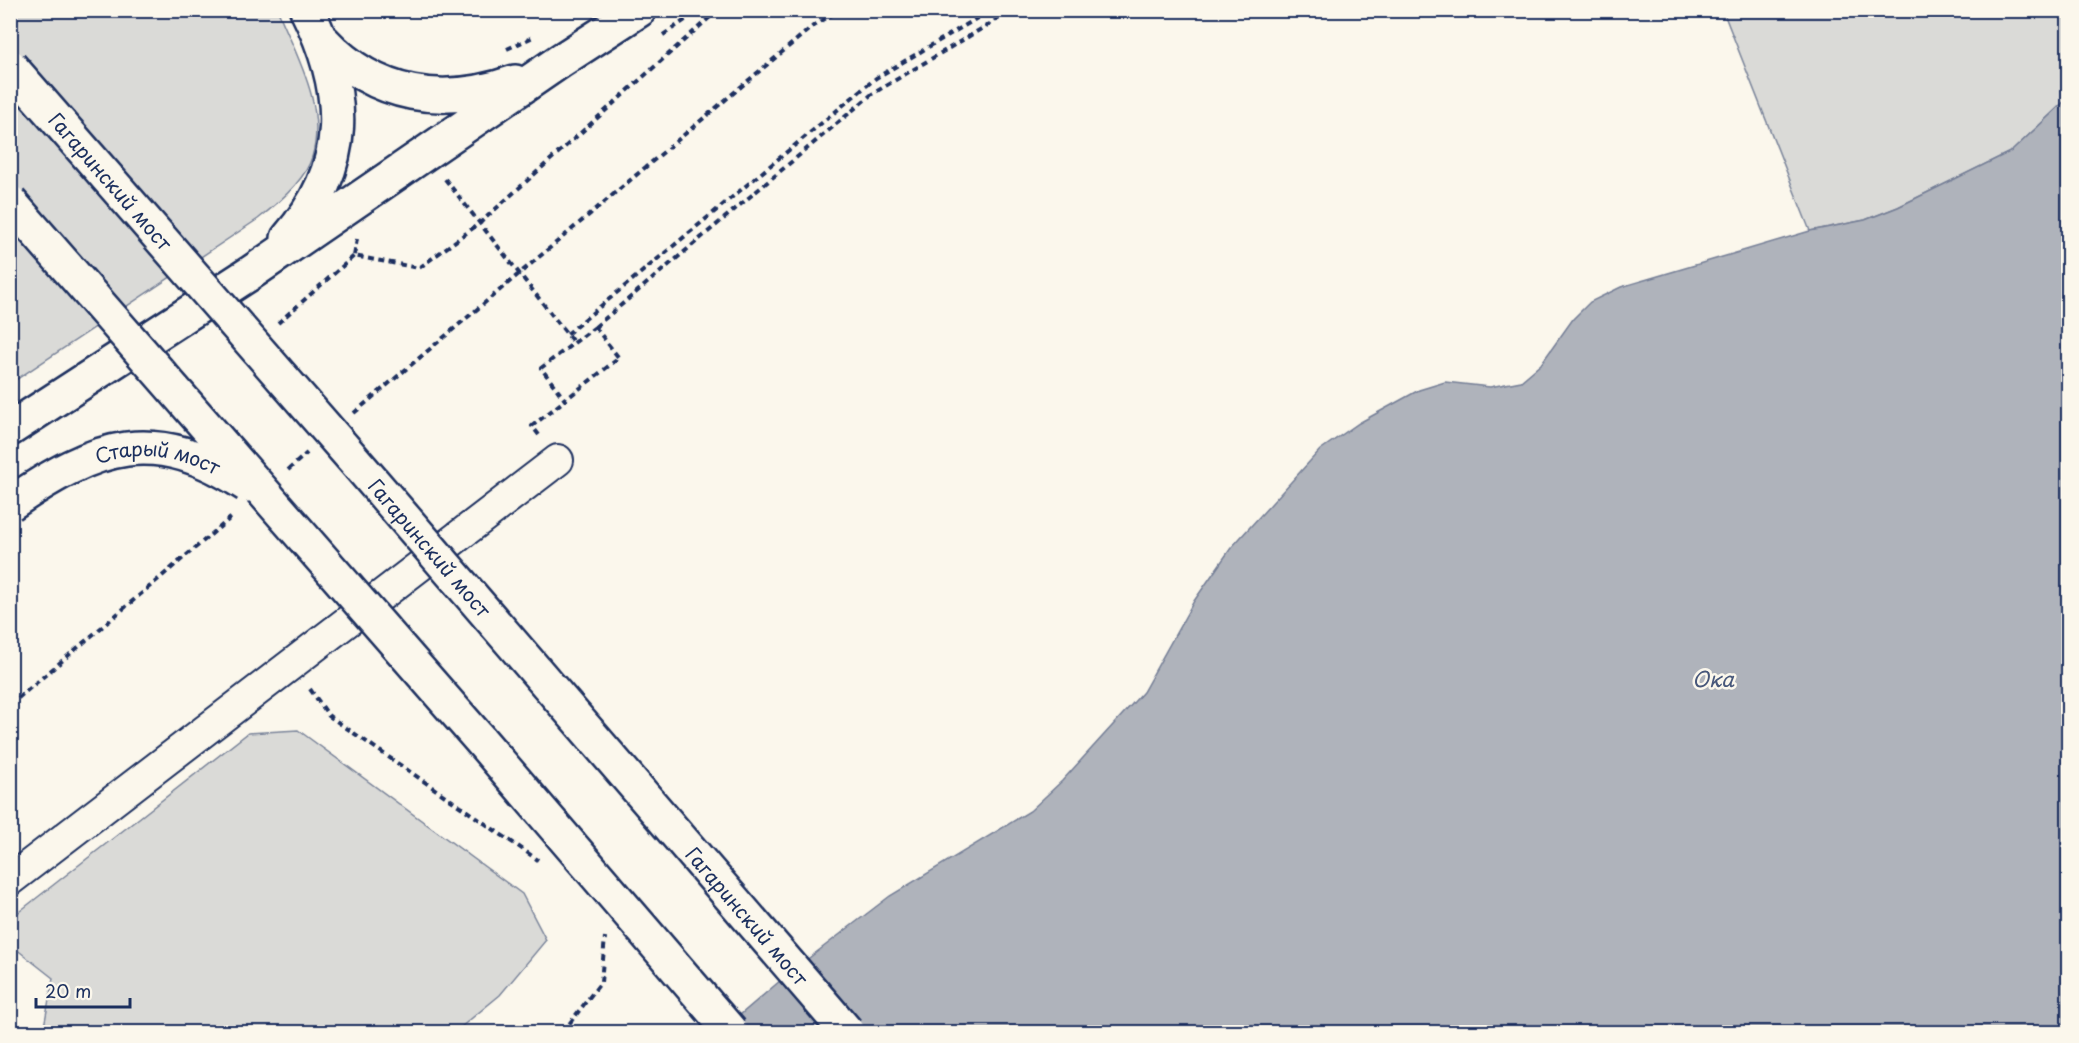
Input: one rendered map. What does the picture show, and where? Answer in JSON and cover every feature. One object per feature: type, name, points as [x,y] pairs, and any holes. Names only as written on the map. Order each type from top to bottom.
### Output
[{"type":"main road","points":[[10,429],[252,272],[560,61],[639,10]]},
{"type":"main road","points":[[314,25],[337,56],[355,69],[391,87],[413,94],[442,96],[475,93],[513,83],[560,61]]},
{"type":"main road","points":[[252,272],[276,251],[301,221],[324,181],[332,155],[337,100],[333,74],[314,25]]},
{"type":"main road","name":"Гагаринский мост","points":[[10,66],[362,469],[847,1032]]},
{"type":"main road","points":[[10,202],[296,528],[731,1032]]},
{"type":"main road","name":"Старый мост","points":[[10,504],[71,465],[94,455],[122,448],[170,449],[224,470],[250,487],[296,528]]},
{"type":"street","points":[[10,880],[558,460]]},
{"type":"path","points":[[354,256],[419,268],[480,223],[718,10]]},
{"type":"path","points":[[351,416],[813,26],[840,10]]},
{"type":"path","points":[[567,334],[876,78],[991,10]]},
{"type":"path","points":[[565,400],[541,368],[595,327],[872,94],[1013,10]]},
{"type":"path","points":[[500,53],[537,35]]},
{"type":"path","points":[[435,183],[454,171]]},
{"type":"path","points":[[444,177],[574,343]]},
{"type":"path","points":[[278,324],[354,256],[358,233]]},
{"type":"path","points":[[532,426],[619,358],[595,327]]},
{"type":"path","points":[[279,477],[315,446]]},
{"type":"path","points":[[10,705],[235,514]]},
{"type":"path","points":[[292,664],[329,716],[543,864]]},
{"type":"path","points":[[563,1032],[601,982],[606,928]]},
{"type":"shaded area","points":[[11,11],[278,11],[301,63],[313,100],[316,138],[312,157],[304,174],[290,191],[258,219],[11,383]]},
{"type":"shaded area","points":[[1723,11],[2068,11],[2068,98],[2012,151],[1898,207],[1865,220],[1810,231]]},
{"type":"shaded area","points":[[298,730],[522,894],[546,940],[500,995],[455,1032],[43,1032],[53,978],[11,945],[11,918],[248,733]]},
{"type":"water","name":"Ока","points":[[2068,98],[2068,1032],[720,1032],[788,974],[890,896],[1030,811],[1062,781],[1143,692],[1194,601],[1231,548],[1320,450],[1359,423],[1419,390],[1445,382],[1490,387],[1521,381],[1541,364],[1573,319],[1590,302],[1621,287],[1810,231],[1865,220],[1898,207],[2012,151]]}]
